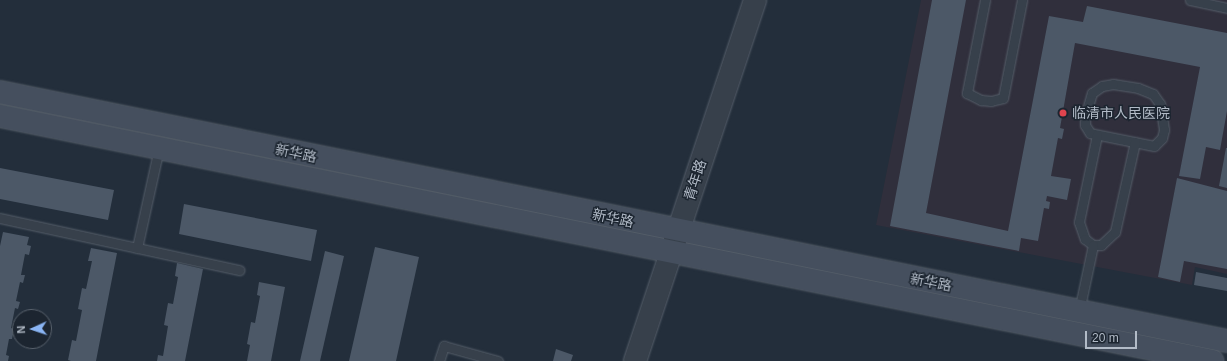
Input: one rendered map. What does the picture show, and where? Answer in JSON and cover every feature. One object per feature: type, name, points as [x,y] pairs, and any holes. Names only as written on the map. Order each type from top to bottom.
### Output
[{"type":"main road","name":"新华路","points":[[0,92],[678,231],[1227,341]]},
{"type":"main road","name":"新华路","points":[[0,116],[671,254],[1212,361]]},
{"type":"street","name":"青年路","points":[[635,361],[755,0]]},
{"type":"lane","points":[[984,0],[967,93],[981,100],[1004,98],[1022,0]]},
{"type":"lane","points":[[1190,0],[1227,8]]},
{"type":"lane","points":[[1125,85],[1153,94],[1160,104],[1163,117],[1162,138],[1154,146],[1135,142],[1090,133],[1085,125],[1087,105],[1092,93],[1102,86],[1125,85]]},
{"type":"lane","points":[[1096,135],[1079,222],[1085,240],[1093,245],[1101,245],[1115,232],[1135,142]]},
{"type":"lane","points":[[137,248],[159,148]]},
{"type":"lane","points":[[0,218],[239,270]]},
{"type":"lane","points":[[1079,311],[1093,245]]},
{"type":"lane","points":[[439,361],[444,346],[498,361]]},
{"type":"shaded area","name":"临清市人民医院","points":[[921,0],[1227,0],[1227,274],[1195,267],[1192,285],[876,225]]},
{"type":"building","points":[[932,0],[966,0],[926,213],[1008,231],[1049,16],[1083,22],[1087,6],[1227,33],[1227,111],[1220,150],[1206,147],[1200,179],[1179,176],[1200,67],[1075,43],[1060,128],[1064,129],[1062,139],[1058,138],[1051,176],[1071,179],[1067,200],[1047,196],[1046,201],[1050,202],[1049,209],[1044,208],[1038,241],[1021,238],[1019,251],[890,226]]},
{"type":"building","points":[[1227,148],[1227,188],[1219,186]]},
{"type":"building","points":[[0,168],[114,190],[108,220],[0,199]]},
{"type":"building","points":[[1177,178],[1227,191],[1227,269],[1184,261],[1180,282],[1158,277]]},
{"type":"building","points":[[184,204],[317,230],[311,261],[179,234]]},
{"type":"building","points":[[3,232],[29,237],[27,245],[31,246],[29,255],[25,254],[21,275],[25,275],[23,283],[20,282],[16,301],[20,302],[18,309],[12,309],[12,339],[9,339],[6,355],[9,356],[8,361],[0,361],[0,246]]},
{"type":"building","points":[[375,247],[419,257],[396,361],[349,361]]},
{"type":"building","points":[[91,248],[117,253],[96,361],[71,361],[68,360],[72,340],[76,341],[82,310],[78,309],[82,288],[86,289],[92,261],[88,261]]},
{"type":"building","points":[[325,251],[344,256],[320,361],[300,361]]},
{"type":"building","points":[[177,263],[203,269],[185,361],[157,361],[158,355],[163,356],[168,326],[164,325],[168,303],[173,304],[178,277],[175,276]]},
{"type":"building","points":[[1196,272],[1227,278],[1227,291],[1194,285]]},
{"type":"building","points":[[259,282],[285,287],[271,361],[247,361],[250,345],[247,344],[251,322],[255,323],[260,296],[257,295]]},
{"type":"building","points":[[556,349],[573,355],[571,361],[553,361]]},
{"type":"place","name":"临清市人民医院","points":[[1063,113]]}]
